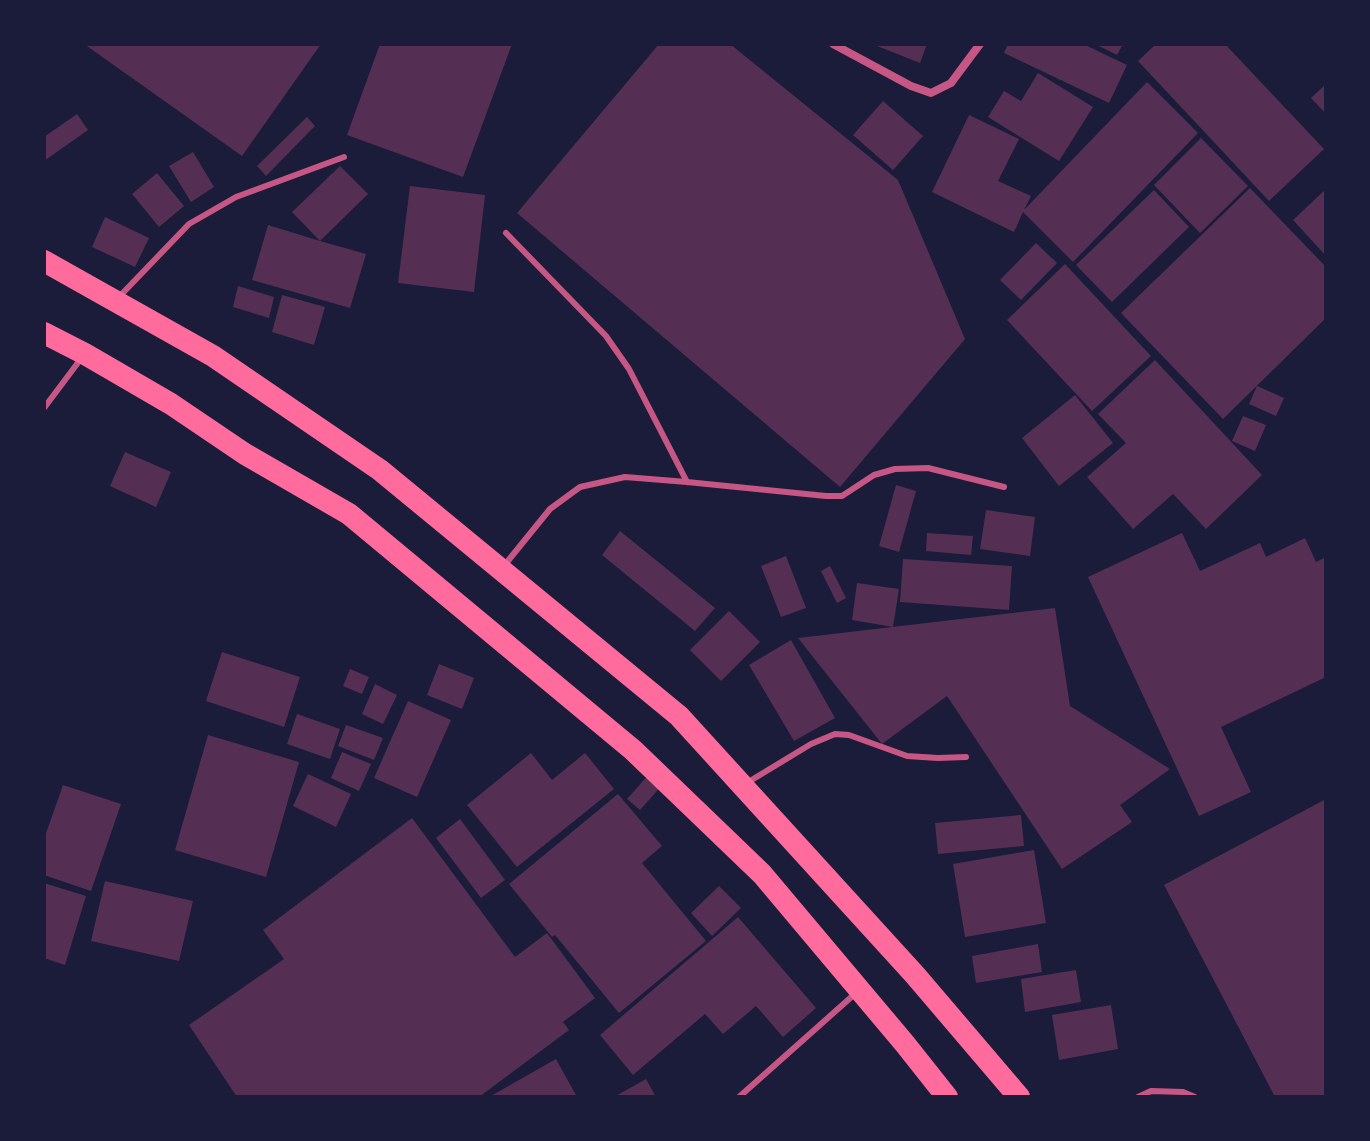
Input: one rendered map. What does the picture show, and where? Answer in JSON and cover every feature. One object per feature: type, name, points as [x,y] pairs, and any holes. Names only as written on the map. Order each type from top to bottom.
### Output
[{"type":"highway","points":[[44,261],[213,356],[380,470],[679,716],[915,975],[1019,1097]]},
{"type":"highway","points":[[44,333],[171,404],[245,454],[349,514],[633,750],[762,874],[947,1097]]},
{"type":"street","points":[[833,44],[911,86],[931,93],[951,83],[980,44]]},
{"type":"lane","points":[[115,300],[189,224],[236,197],[344,157]]},
{"type":"lane","points":[[506,233],[606,336],[629,369],[687,482]]},
{"type":"lane","points":[[44,408],[85,354]]},
{"type":"lane","points":[[500,570],[550,509],[580,487],[625,477],[842,496],[874,475],[895,469],[928,468],[1004,487]]},
{"type":"lane","points":[[742,786],[811,744],[835,734],[849,735],[907,756],[966,757]]},
{"type":"lane","points":[[739,1097],[860,990]]},
{"type":"lane","points":[[1138,1097],[1151,1091],[1183,1092],[1195,1097]]},
{"type":"building","points":[[84,44],[321,44],[242,156]]},
{"type":"building","points":[[380,44],[512,44],[463,177],[347,135]]},
{"type":"building","points":[[659,44],[730,44],[898,180],[965,339],[840,487],[517,213]]},
{"type":"building","points":[[872,44],[927,44],[920,63]]},
{"type":"building","points":[[1008,44],[1083,44],[1127,65],[1109,103],[1004,53]]},
{"type":"building","points":[[1095,44],[1123,44],[1117,55]]},
{"type":"building","points":[[1156,44],[1225,44],[1324,149],[1269,201],[1138,61]]},
{"type":"building","points":[[1038,73],[1093,107],[1059,161],[988,117],[1004,91],[1021,101]]},
{"type":"building","points":[[1147,82],[1198,133],[1073,262],[1023,212],[1014,232],[932,192],[969,115],[1019,139],[998,181],[1031,196],[1024,210]]},
{"type":"building","points":[[1326,84],[1326,114],[1311,98]]},
{"type":"building","points":[[883,101],[923,136],[893,170],[853,135]]},
{"type":"building","points":[[77,114],[88,130],[44,161],[44,137]]},
{"type":"building","points":[[307,117],[315,126],[266,176],[257,166]]},
{"type":"building","points":[[1201,138],[1248,186],[1200,233],[1154,185]]},
{"type":"building","points":[[193,152],[214,187],[191,202],[169,166]]},
{"type":"building","points":[[340,166],[368,194],[320,241],[292,212]]},
{"type":"building","points":[[157,173],[184,206],[159,227],[132,194]]},
{"type":"building","points":[[410,186],[485,195],[474,292],[398,283]]},
{"type":"building","points":[[1250,188],[1326,267],[1326,318],[1223,419],[1121,313]]},
{"type":"building","points":[[1326,189],[1326,256],[1293,220]]},
{"type":"building","points":[[1154,190],[1189,227],[1112,302],[1076,265]]},
{"type":"building","points":[[105,217],[149,238],[135,267],[92,247]]},
{"type":"building","points":[[268,225],[366,254],[350,308],[252,280]]},
{"type":"building","points":[[1036,243],[1057,263],[1021,300],[1000,280]]},
{"type":"building","points":[[1065,264],[1151,356],[1092,411],[1007,320]]},
{"type":"building","points":[[238,286],[274,297],[269,318],[233,307]]},
{"type":"building","points":[[282,295],[325,307],[314,345],[272,332]]},
{"type":"building","points":[[1155,360],[1262,475],[1206,529],[1173,494],[1133,529],[1087,477],[1126,443],[1098,414]]},
{"type":"building","points":[[1257,386],[1284,398],[1276,416],[1249,404]]},
{"type":"building","points":[[1075,395],[1113,443],[1059,486],[1022,438]]},
{"type":"building","points":[[1243,416],[1266,425],[1255,451],[1232,441]]},
{"type":"building","points":[[125,452],[171,472],[156,507],[110,486]]},
{"type":"building","points":[[896,485],[916,491],[899,552],[879,546]]},
{"type":"building","points":[[986,510],[1035,517],[1030,556],[980,549]]},
{"type":"building","points":[[620,531],[715,608],[695,631],[602,555]]},
{"type":"building","points":[[927,533],[973,536],[971,555],[926,551]]},
{"type":"building","points":[[1182,533],[1200,571],[1260,543],[1266,557],[1305,538],[1316,562],[1326,557],[1326,677],[1221,727],[1251,792],[1199,816],[1088,577]]},
{"type":"building","points":[[786,556],[806,608],[781,617],[761,566]]},
{"type":"building","points":[[903,559],[1012,566],[1009,610],[900,602]]},
{"type":"building","points":[[830,566],[846,598],[837,603],[821,571]]},
{"type":"building","points":[[857,583],[899,589],[893,627],[852,620]]},
{"type":"building","points":[[1055,608],[1070,706],[1170,769],[1120,805],[1132,822],[1062,869],[947,696],[882,744],[798,638]]},
{"type":"building","points":[[729,611],[760,642],[721,681],[690,650]]},
{"type":"building","points":[[791,640],[835,718],[794,741],[749,665]]},
{"type":"building","points":[[222,652],[300,677],[284,727],[206,701]]},
{"type":"building","points":[[439,664],[474,678],[462,709],[427,695]]},
{"type":"building","points":[[350,669],[369,677],[362,694],[343,686]]},
{"type":"building","points":[[375,684],[397,695],[383,724],[362,714]]},
{"type":"building","points":[[408,701],[451,720],[417,797],[374,778]]},
{"type":"building","points":[[297,714],[340,729],[330,759],[287,744]]},
{"type":"building","points":[[346,725],[383,738],[374,760],[338,746]]},
{"type":"building","points":[[208,735],[299,762],[266,877],[175,850]]},
{"type":"building","points":[[342,752],[371,764],[359,791],[331,778]]},
{"type":"building","points":[[531,753],[552,780],[585,753],[614,789],[517,867],[467,805]]},
{"type":"building","points":[[650,773],[664,783],[640,810],[627,799]]},
{"type":"building","points":[[308,774],[351,794],[336,827],[293,806]]},
{"type":"building","points":[[63,785],[121,804],[91,891],[44,875],[44,839]]},
{"type":"building","points":[[618,794],[662,846],[642,863],[706,941],[619,1013],[509,884]]},
{"type":"building","points":[[1326,799],[1326,1097],[1275,1097],[1164,885]]},
{"type":"building","points":[[1021,815],[1024,846],[938,854],[935,823]]},
{"type":"building","points":[[412,818],[515,957],[547,933],[595,998],[563,1022],[569,1030],[479,1097],[237,1097],[189,1025],[284,959],[263,930]]},
{"type":"building","points":[[460,819],[505,880],[481,898],[436,838]]},
{"type":"building","points":[[1034,850],[1046,923],[965,937],[953,864]]},
{"type":"building","points":[[105,881],[193,901],[179,961],[91,941]]},
{"type":"building","points":[[44,883],[86,896],[65,965],[44,958]]},
{"type":"building","points":[[719,886],[741,908],[712,936],[691,913]]},
{"type":"building","points":[[738,917],[816,1008],[783,1037],[756,1006],[723,1034],[705,1014],[633,1075],[600,1035]]},
{"type":"building","points":[[1038,944],[1042,972],[976,983],[972,956]]},
{"type":"building","points":[[1076,970],[1081,1002],[1025,1012],[1021,979]]},
{"type":"building","points":[[1111,1005],[1118,1049],[1059,1060],[1052,1015]]},
{"type":"building","points":[[556,1059],[577,1097],[489,1097]]},
{"type":"building","points":[[646,1079],[656,1097],[614,1097]]}]
